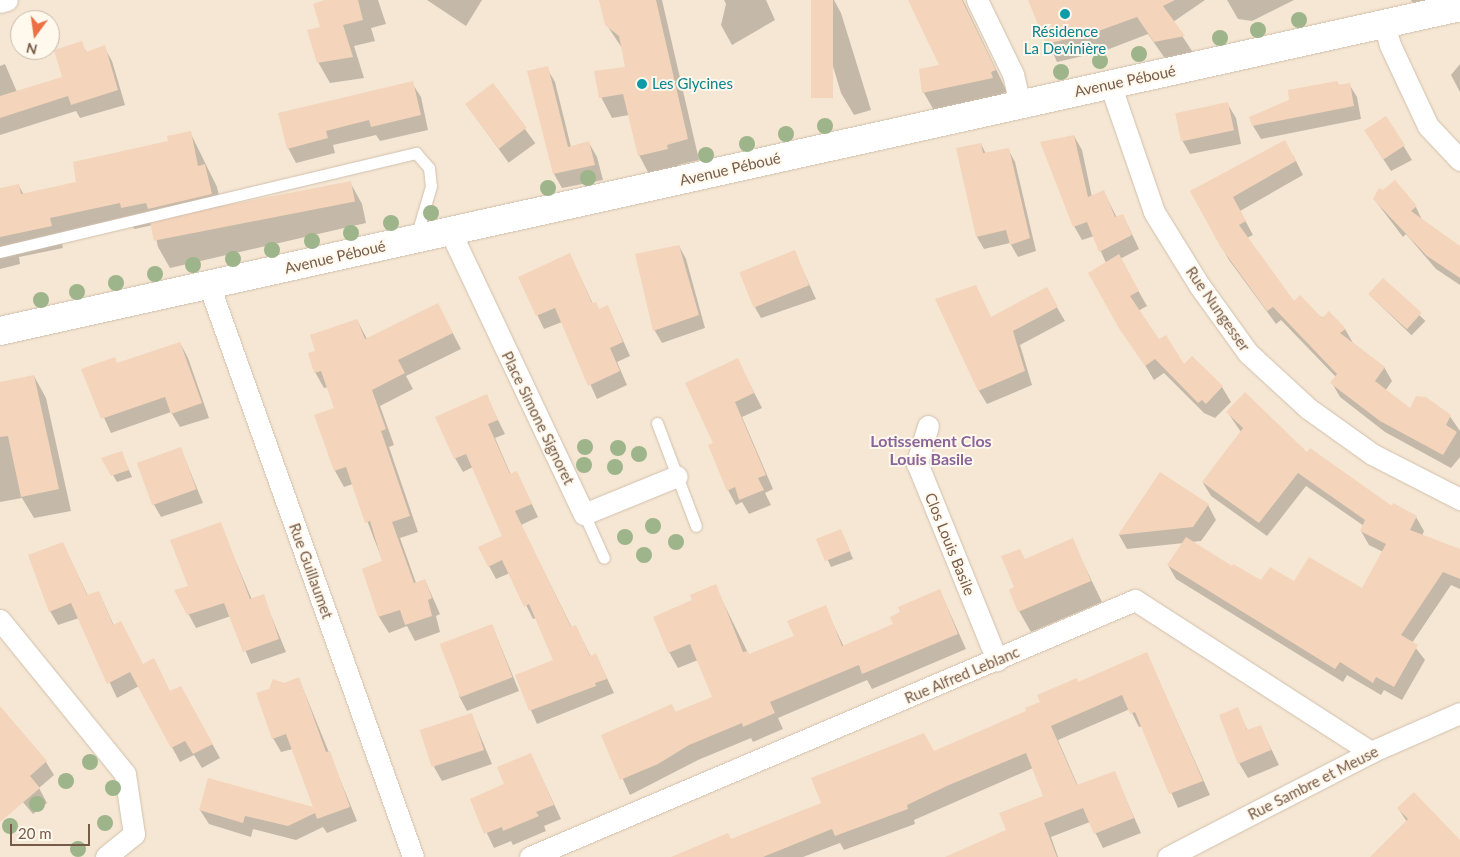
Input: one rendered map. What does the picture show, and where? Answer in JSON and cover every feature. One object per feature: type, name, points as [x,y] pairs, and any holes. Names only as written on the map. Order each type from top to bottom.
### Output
[{"type":"street","points":[[0,2],[7,0]]},
{"type":"street","points":[[977,0],[1013,74],[1020,104]]},
{"type":"street","name":"Avenue Péboué","points":[[0,331],[1460,7]]},
{"type":"street","points":[[1384,24],[1390,45],[1428,126],[1460,160]]},
{"type":"street","name":"Rue Nungesser","points":[[1110,84],[1154,212],[1199,285],[1248,353],[1309,409],[1372,454],[1460,499]]},
{"type":"street","name":"Place Simone Signoret","points":[[450,231],[584,514]]},
{"type":"street","name":"Rue Guillaumet","points":[[209,285],[413,857]]},
{"type":"street","name":"Clos Louis Basile","points":[[928,426],[917,463],[997,660]]},
{"type":"street","points":[[584,514],[677,476]]},
{"type":"street","name":"Rue Alfred Leblanc","points":[[530,857],[1135,600],[1371,752]]},
{"type":"street","points":[[0,620],[125,774],[134,834],[106,857]]},
{"type":"street","name":"Rue Sambre et Meuse","points":[[1168,857],[1371,752],[1460,713]]},
{"type":"lane","points":[[0,252],[416,153],[424,159],[429,168],[431,186],[415,239]]},
{"type":"lane","points":[[656,423],[696,526]]},
{"type":"lane","points":[[584,514],[604,558]]},
{"type":"shaded area","points":[[0,0],[1460,0],[1460,857],[0,857]]},
{"type":"building","points":[[324,0],[358,0],[363,20],[343,25],[353,57],[317,63],[307,30],[320,27],[313,4]]},
{"type":"building","points":[[599,0],[656,0],[688,139],[667,145],[668,149],[638,156],[623,94],[599,98],[594,71],[625,67],[619,36],[605,25]]},
{"type":"building","points":[[811,0],[833,0],[833,98],[811,98]]},
{"type":"building","points":[[908,0],[962,0],[996,70],[991,72],[993,78],[922,93],[919,69],[939,65]]},
{"type":"building","points":[[1028,0],[1175,0],[1163,6],[1185,36],[1154,42],[1137,17],[1093,33],[1046,44]]},
{"type":"building","points":[[82,41],[86,52],[105,45],[118,90],[71,105],[68,96],[0,118],[0,96],[62,77],[57,60],[60,60],[60,48]]},
{"type":"building","points":[[548,66],[568,147],[589,141],[595,165],[553,174],[527,71]]},
{"type":"building","points":[[413,81],[421,115],[371,127],[369,120],[326,131],[328,138],[287,149],[278,113]]},
{"type":"building","points":[[1337,81],[1338,85],[1350,83],[1354,106],[1252,126],[1249,117],[1289,100],[1288,90]]},
{"type":"building","points":[[493,83],[527,128],[499,149],[465,104]]},
{"type":"building","points":[[1228,102],[1234,130],[1181,142],[1175,113]]},
{"type":"building","points":[[1386,116],[1405,145],[1383,160],[1364,130]]},
{"type":"building","points":[[191,131],[198,166],[205,164],[212,194],[148,209],[146,203],[121,208],[120,203],[50,218],[52,226],[0,237],[0,188],[19,184],[21,194],[76,182],[73,162],[168,141],[167,136]]},
{"type":"building","points":[[1074,135],[1088,197],[1104,190],[1115,217],[1123,214],[1132,235],[1099,252],[1087,222],[1073,227],[1040,142]]},
{"type":"building","points":[[1285,140],[1296,161],[1233,197],[1246,221],[1239,225],[1294,301],[1300,295],[1322,318],[1329,311],[1346,329],[1340,333],[1385,367],[1375,381],[1410,408],[1416,396],[1426,397],[1451,415],[1446,425],[1457,432],[1443,455],[1380,421],[1330,383],[1337,374],[1273,307],[1267,311],[1220,246],[1190,191]]},
{"type":"building","points":[[981,143],[983,153],[1009,148],[1030,238],[1010,245],[1006,230],[976,237],[956,148]]},
{"type":"building","points":[[1395,180],[1417,206],[1411,211],[1460,246],[1460,278],[1427,256],[1373,199],[1379,188],[1383,190]]},
{"type":"building","points":[[351,181],[355,202],[154,241],[150,220]]},
{"type":"building","points":[[679,245],[699,315],[653,331],[635,254]]},
{"type":"building","points":[[795,250],[809,285],[754,308],[739,272]]},
{"type":"building","points":[[570,253],[592,303],[596,302],[599,309],[608,305],[623,342],[610,348],[620,371],[588,386],[555,308],[536,316],[518,277]]},
{"type":"building","points":[[1119,254],[1139,291],[1130,296],[1159,339],[1166,335],[1184,364],[1192,356],[1223,386],[1206,404],[1202,400],[1198,403],[1155,359],[1145,366],[1120,330],[1088,273]]},
{"type":"building","points":[[1383,278],[1422,313],[1407,329],[1368,294]]},
{"type":"building","points":[[976,285],[991,317],[1047,287],[1058,307],[1013,331],[1025,371],[978,391],[935,299]]},
{"type":"building","points":[[438,303],[453,333],[398,360],[405,373],[372,390],[386,429],[381,431],[410,516],[392,522],[414,583],[425,579],[432,598],[428,600],[432,616],[405,625],[400,610],[378,617],[362,569],[382,561],[370,521],[365,523],[346,467],[334,471],[314,415],[334,408],[321,371],[314,373],[308,353],[315,351],[310,335],[357,319],[365,339]]},
{"type":"building","points":[[180,342],[202,403],[171,414],[165,397],[101,419],[81,369],[115,357],[117,363]]},
{"type":"building","points":[[738,358],[754,393],[735,402],[766,475],[758,478],[764,490],[739,500],[735,487],[727,491],[708,445],[713,443],[685,383]]},
{"type":"building","points":[[34,375],[59,489],[21,497],[8,436],[0,437],[0,382]]},
{"type":"building","points":[[1245,392],[1307,452],[1310,448],[1392,506],[1393,503],[1417,516],[1410,530],[1460,549],[1460,579],[1443,572],[1401,635],[1418,645],[1394,687],[1376,677],[1373,683],[1340,662],[1335,669],[1167,565],[1186,537],[1232,566],[1233,564],[1261,580],[1270,567],[1294,581],[1309,557],[1362,588],[1386,544],[1360,531],[1365,520],[1298,473],[1259,523],[1202,482],[1243,428],[1226,412]]},
{"type":"building","points":[[487,394],[498,420],[488,424],[510,474],[517,471],[532,504],[515,511],[571,627],[576,625],[590,656],[596,653],[607,679],[595,683],[596,686],[529,711],[515,675],[553,660],[529,604],[524,607],[502,560],[488,567],[478,547],[502,536],[466,454],[454,459],[435,417]]},
{"type":"building","points":[[181,447],[196,489],[152,505],[137,463]]},
{"type":"building","points":[[122,451],[129,470],[111,476],[101,458]]},
{"type":"building","points":[[1160,472],[1209,504],[1193,527],[1118,535]]},
{"type":"building","points":[[221,522],[250,599],[264,594],[279,639],[243,652],[224,603],[187,615],[174,590],[188,586],[170,540]]},
{"type":"building","points":[[841,529],[850,551],[825,561],[816,539]]},
{"type":"building","points":[[1073,538],[1091,581],[1018,612],[1009,590],[1014,587],[1001,556],[1020,549],[1025,559]]},
{"type":"building","points":[[63,542],[87,595],[99,591],[113,625],[121,621],[143,664],[154,658],[170,691],[181,686],[213,744],[193,754],[185,741],[171,748],[130,672],[107,684],[71,603],[49,612],[28,555]]},
{"type":"building","points":[[716,584],[743,652],[748,651],[749,654],[794,636],[787,621],[826,605],[842,646],[893,624],[890,617],[900,612],[898,607],[940,589],[958,634],[862,674],[859,665],[770,702],[775,713],[743,727],[742,723],[689,745],[658,764],[620,780],[601,735],[672,704],[675,712],[712,697],[690,644],[668,653],[653,617],[692,600],[690,595]]},
{"type":"building","points":[[492,624],[512,677],[460,697],[440,644]]},
{"type":"building","points":[[1147,652],[1203,781],[1169,794],[1135,712],[1130,714],[1122,695],[1051,726],[1077,785],[1115,771],[1134,818],[1094,834],[1083,808],[1044,823],[1057,857],[945,857],[1006,830],[999,813],[1043,796],[1026,753],[949,785],[907,805],[908,809],[835,836],[832,829],[763,857],[671,857],[728,833],[731,839],[821,803],[811,778],[924,733],[934,751],[1026,711],[1025,708],[1040,702],[1037,695],[1077,678],[1078,682]]},
{"type":"building","points":[[299,677],[326,752],[330,751],[350,807],[317,819],[315,813],[288,826],[245,816],[243,823],[199,810],[208,778],[313,807],[286,734],[272,739],[256,693],[269,689],[273,679],[284,683]]},
{"type":"building","points":[[0,706],[47,761],[30,776],[40,788],[0,822]]},
{"type":"building","points":[[1238,707],[1247,730],[1261,725],[1271,750],[1238,764],[1219,715]]},
{"type":"building","points":[[472,713],[484,750],[432,767],[420,730]]},
{"type":"building","points":[[531,753],[554,805],[536,812],[539,816],[503,831],[502,827],[484,834],[470,799],[504,784],[497,767]]},
{"type":"building","points":[[1414,792],[1460,840],[1460,857],[1370,857],[1408,819],[1397,808]]},
{"type":"place","name":"Résidence La Devinière","points":[[1065,14]]},
{"type":"place","name":"Les Glycines","points":[[642,84]]},
{"type":"district","name":"Lotissement Clos Louis Basile","points":[[931,450]]}]
